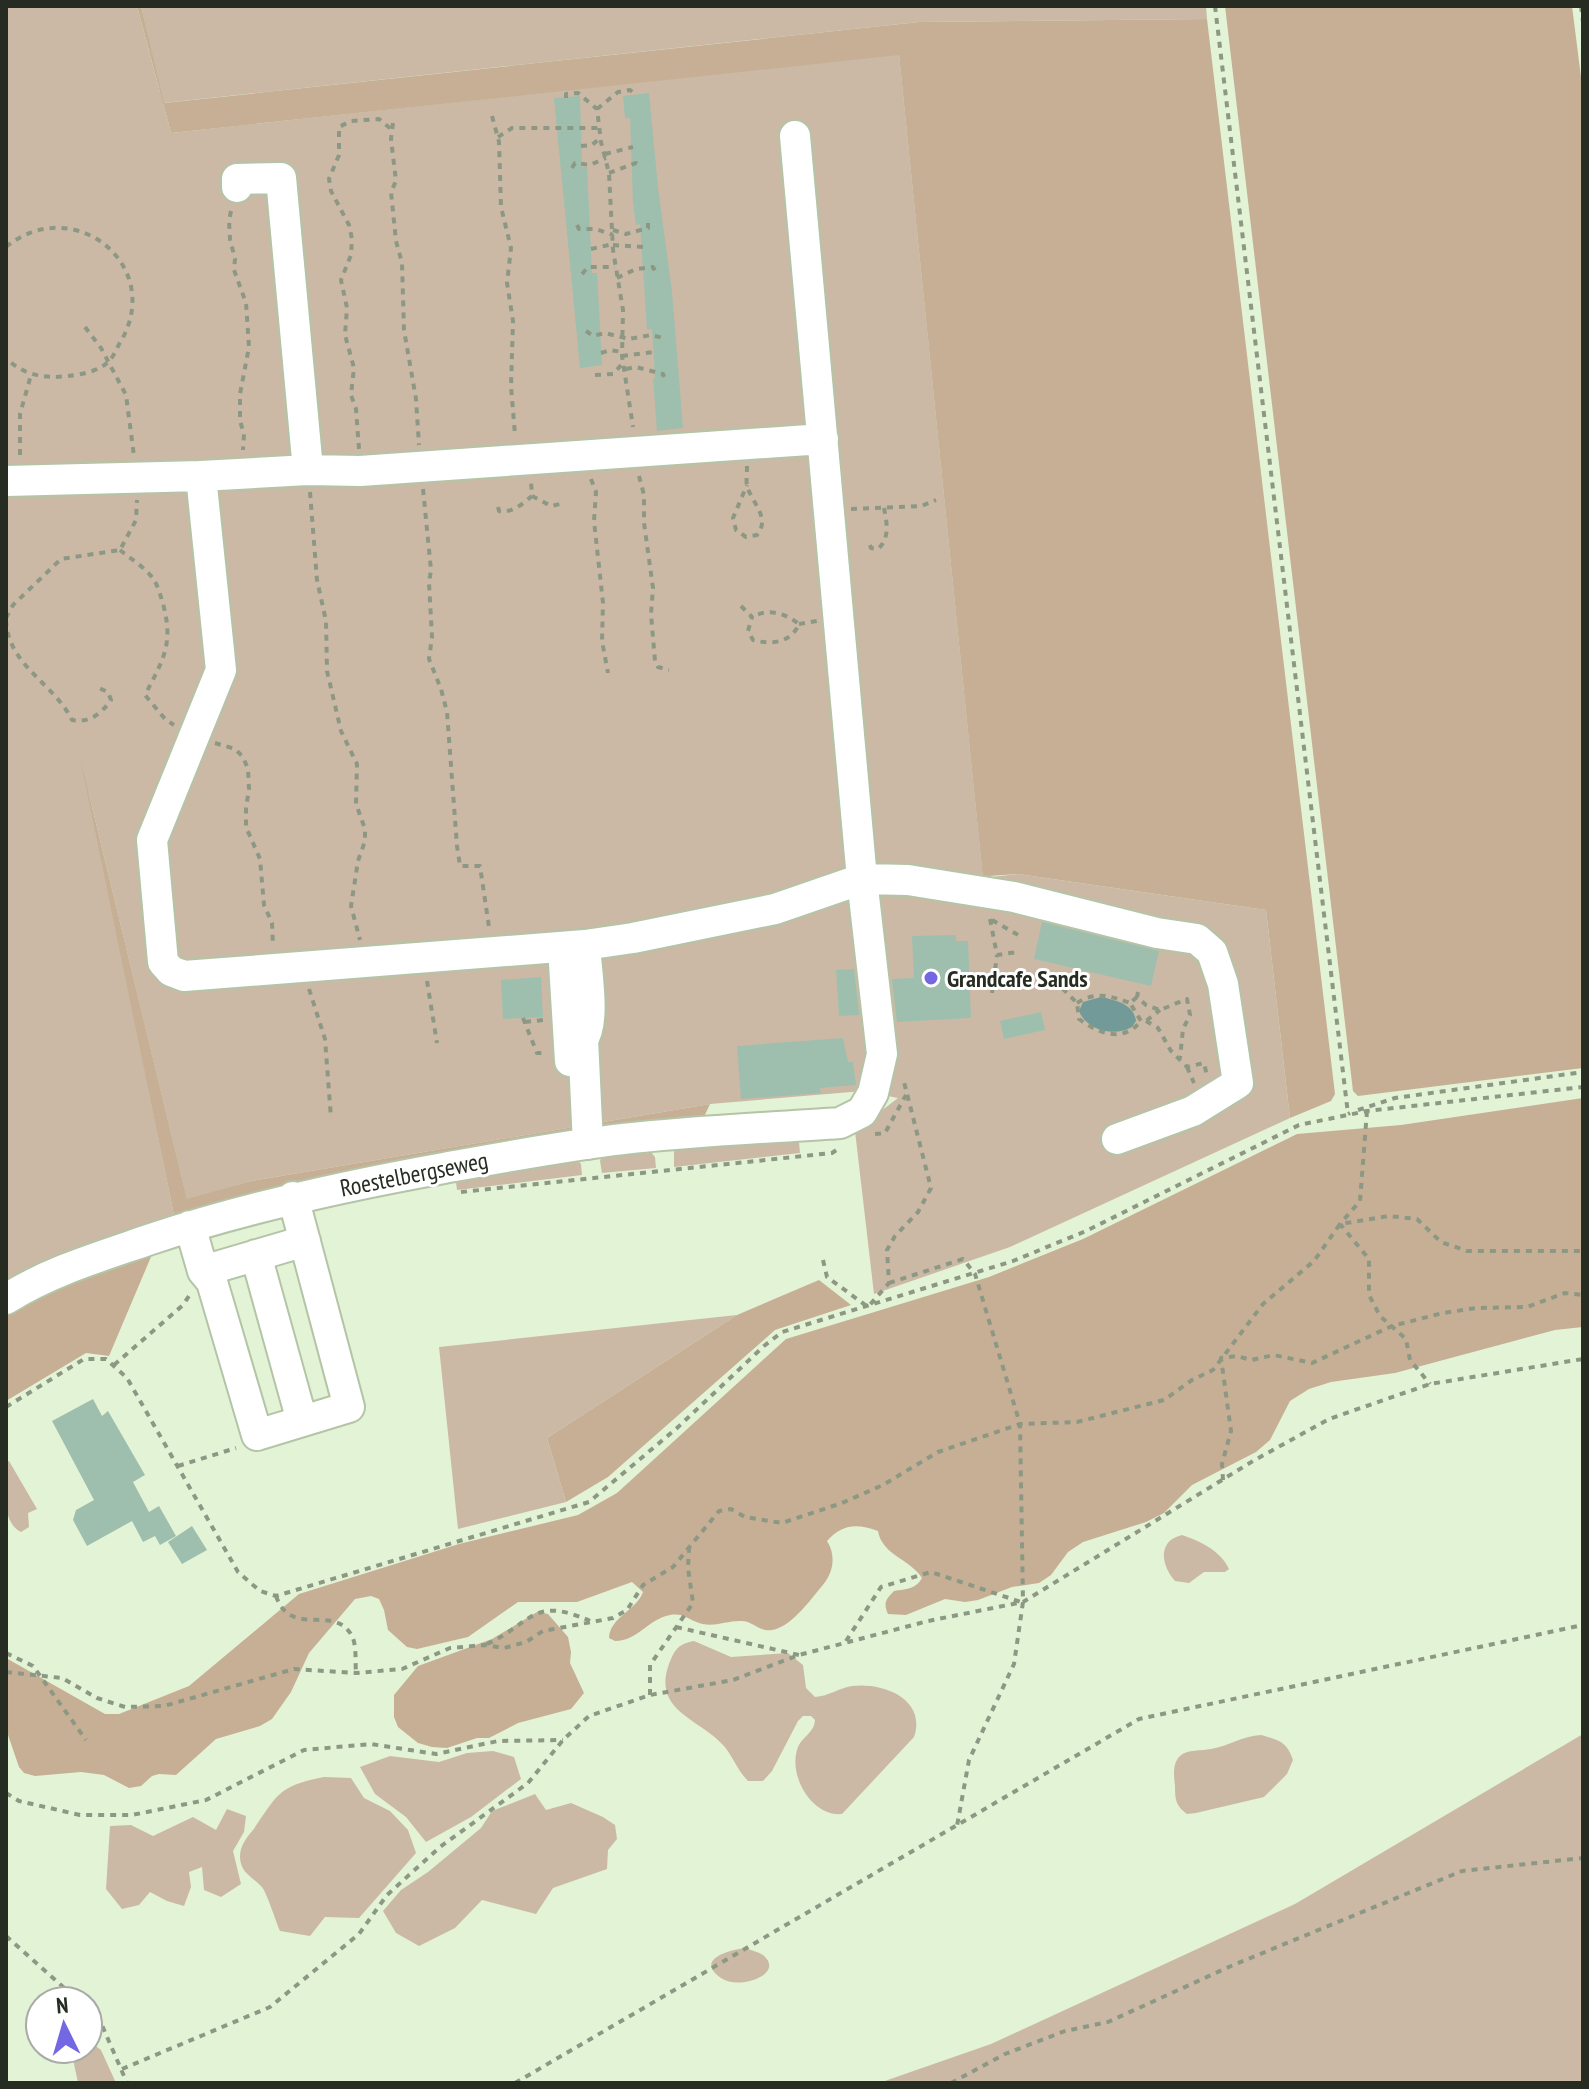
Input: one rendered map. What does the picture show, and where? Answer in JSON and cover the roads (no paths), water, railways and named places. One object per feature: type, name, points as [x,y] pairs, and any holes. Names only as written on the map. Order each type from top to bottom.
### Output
[{"type":"street","points":[[795,136],[862,879]]},
{"type":"street","points":[[237,187],[237,179],[281,178],[308,470]]},
{"type":"street","points":[[13,480],[360,471],[823,439]]},
{"type":"street","points":[[201,476],[221,670],[152,840],[163,962],[171,971],[184,976],[574,946],[633,938],[775,909],[862,879],[908,880],[948,896],[1014,897],[1157,933],[1197,939],[1212,952],[1223,984],[1238,1083],[1194,1076],[1117,1139]]},
{"type":"street","name":"Roestelbergseweg","points":[[6,1299],[23,1288],[89,1260],[190,1226],[293,1197],[582,1145],[665,1135],[842,1134],[862,1112],[873,1093],[882,1054],[862,879]]},
{"type":"street","points":[[574,946],[582,1145]]},
{"type":"street","points":[[190,1226],[203,1271],[212,1282],[257,1435],[349,1407],[293,1197]]},
{"type":"street","points":[[203,1271],[305,1241]]},
{"type":"street","points":[[256,1255],[302,1421]]},
{"type":"water","points":[[1101,997],[1132,1010],[1136,1021],[1132,1027],[1110,1032],[1088,1023],[1079,1011],[1083,1002]]},
{"type":"place","name":"Grandcafe Sands","points":[[931,978]]}]
